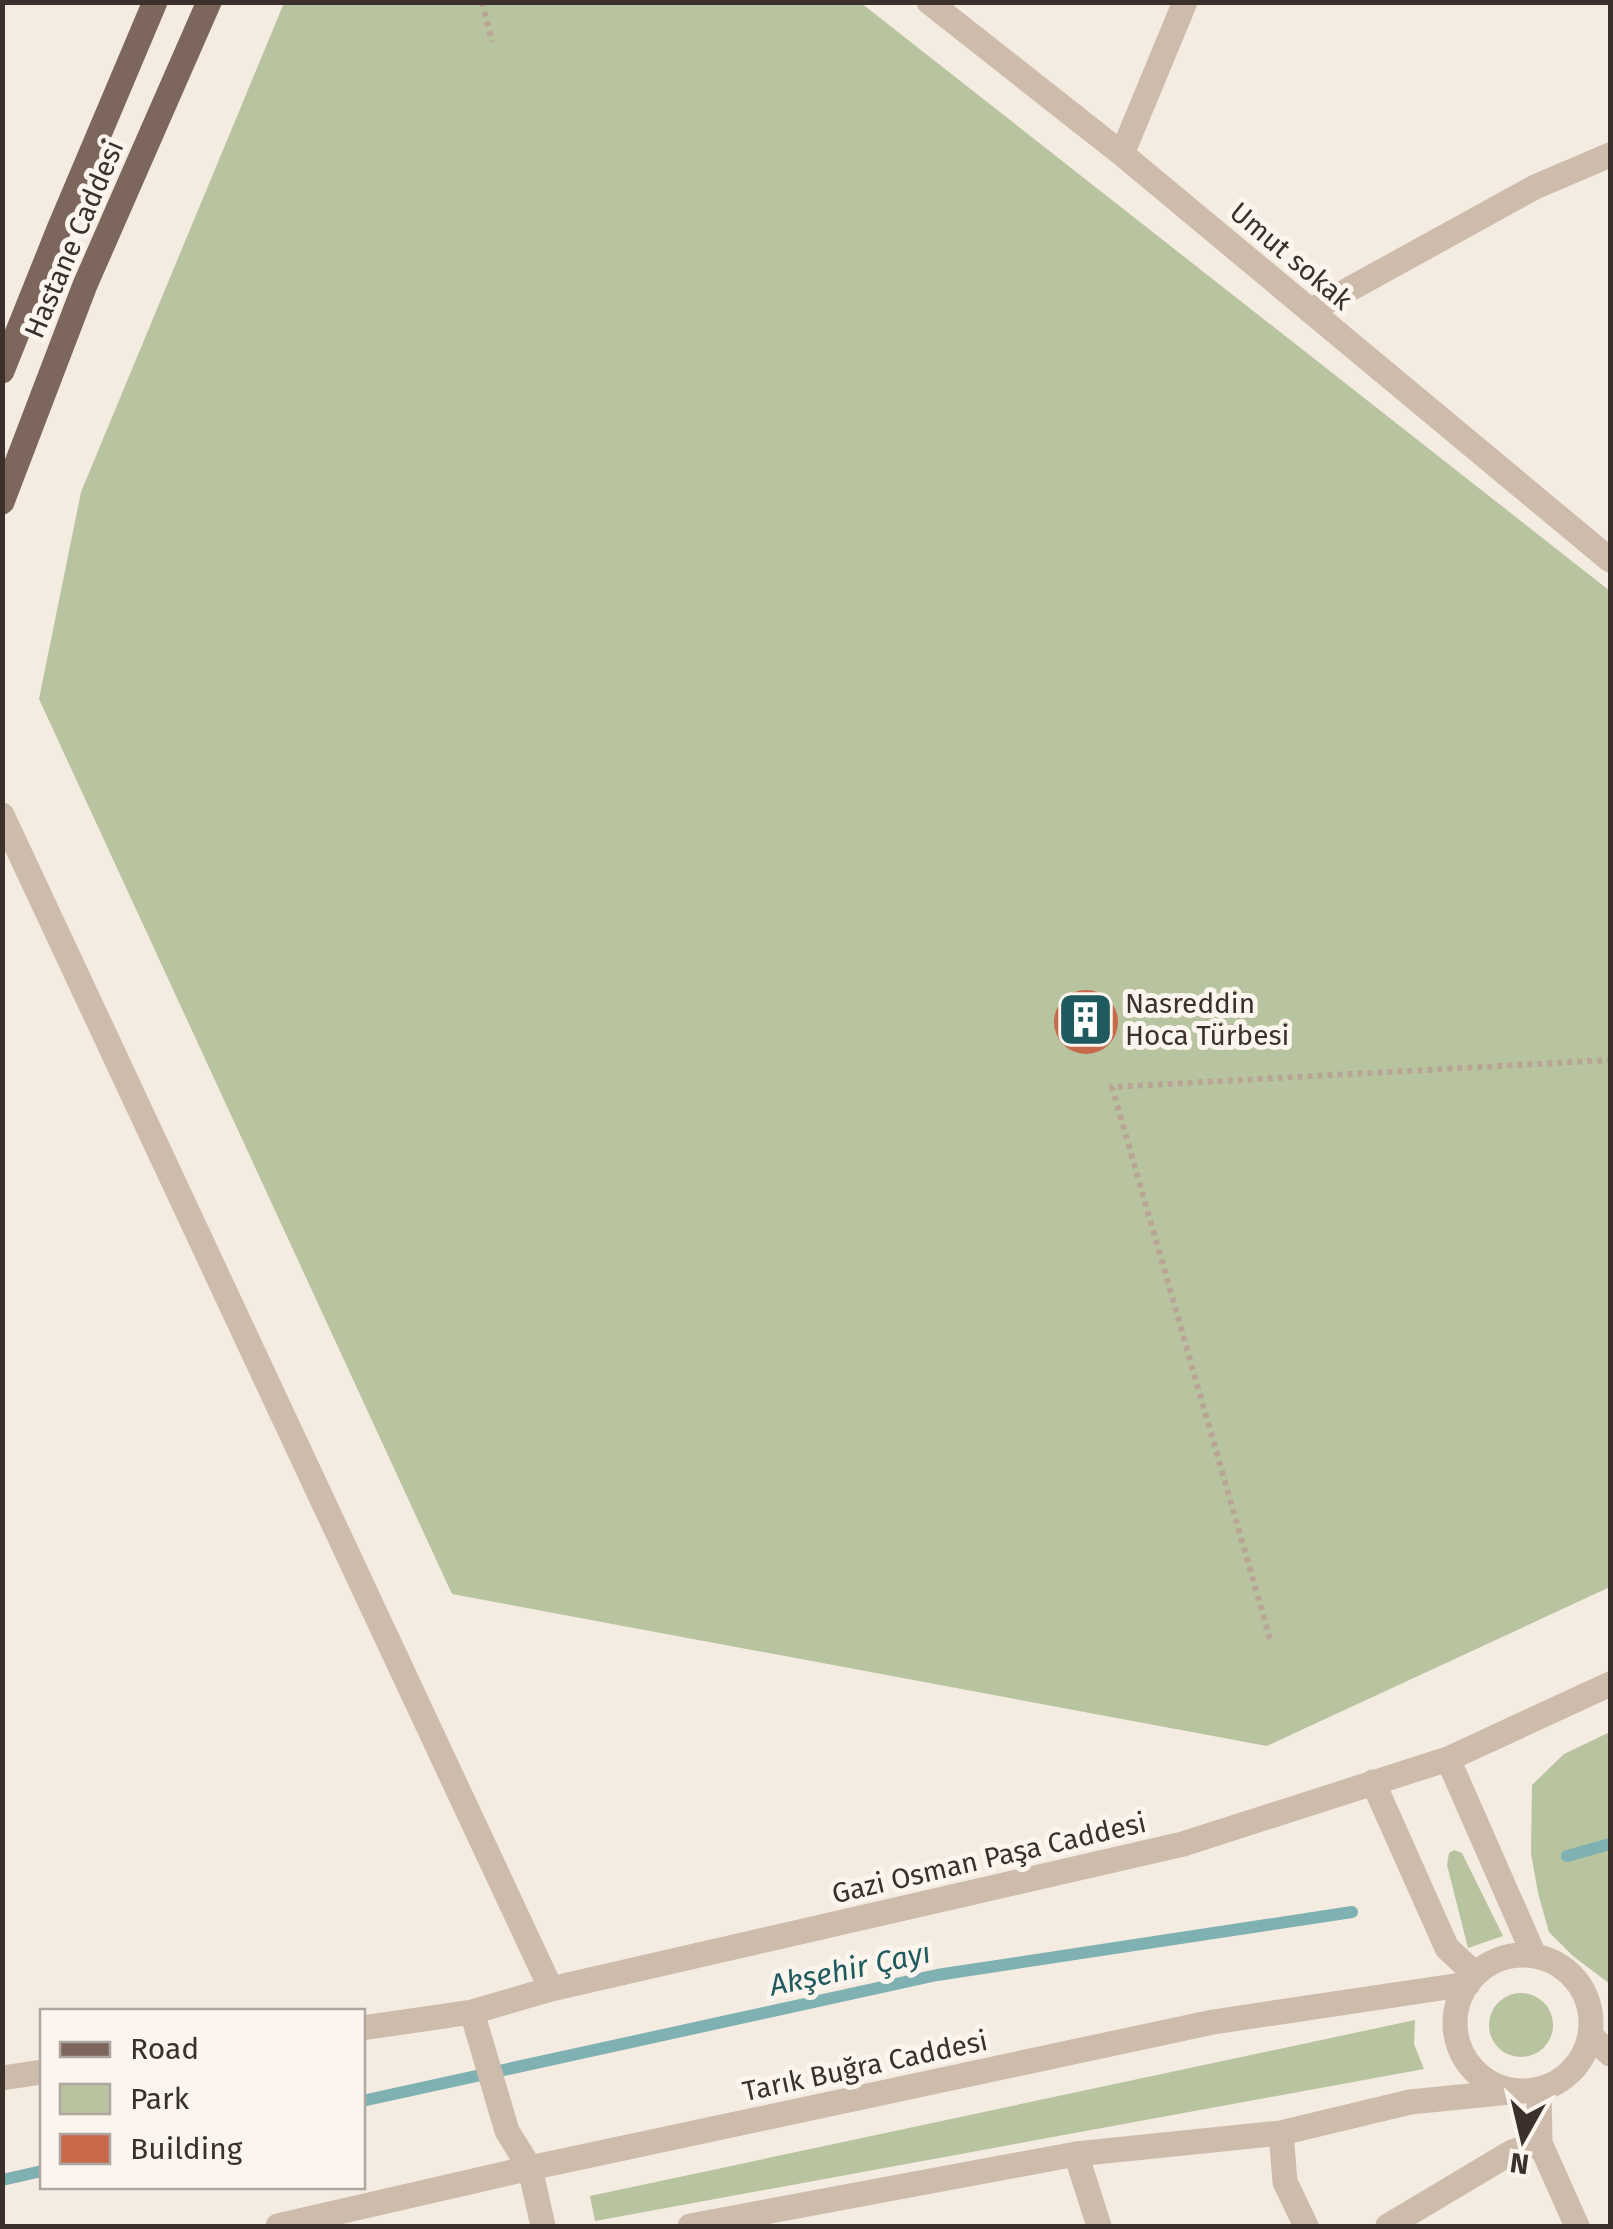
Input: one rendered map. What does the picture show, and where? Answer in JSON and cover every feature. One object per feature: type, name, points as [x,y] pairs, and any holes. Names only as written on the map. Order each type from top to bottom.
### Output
[{"type":"main road","name":"Hastane Caddesi","points":[[2,370],[155,2]]},
{"type":"main road","name":"Hastane Caddesi","points":[[2,502],[84,284],[209,2]]},
{"type":"street","name":"Umut sokak","points":[[928,2],[1122,154],[1610,560]]},
{"type":"street","points":[[1122,154],[1184,2]]},
{"type":"street","points":[[1310,311],[1535,187],[1610,156]]},
{"type":"street","points":[[2,815],[551,1989]]},
{"type":"street","name":"Gazi Osman Paşa Caddesi","points":[[365,2028],[472,2012],[551,1989],[1183,1844],[1448,1759],[1610,1684]]},
{"type":"street","points":[[1448,1759],[1534,1956]]},
{"type":"street","points":[[1373,1782],[1448,1948],[1471,1979]]},
{"type":"street","points":[[690,2226],[1076,2154],[1281,2133],[1410,2102],[1530,2090],[1557,2083],[1585,2054],[1601,2045],[1585,1993],[1573,1975],[1555,1962],[1534,1956],[1502,1958],[1471,1979],[1459,1999],[1456,2036],[1472,2068],[1486,2080],[1502,2088],[1530,2090]]},
{"type":"street","name":"Tarık Buğra Caddesi","points":[[278,2226],[530,2168],[1214,2022],[1471,1979]]},
{"type":"street","points":[[472,2012],[507,2131],[530,2168],[542,2226]]},
{"type":"street","points":[[2,2078],[40,2072]]},
{"type":"street","points":[[1530,2090],[1540,2143],[1577,2226]]},
{"type":"street","points":[[1281,2133],[1285,2182],[1306,2226]]},
{"type":"street","points":[[1388,2226],[1512,2152],[1540,2143]]},
{"type":"street","points":[[1076,2154],[1099,2226]]},
{"type":"path","points":[[482,2],[492,42]]},
{"type":"path","points":[[1270,1639],[1112,1087],[1610,1060]]},
{"type":"green space","points":[[284,3],[861,3],[1610,591],[1610,1587],[1267,1746],[452,1594],[39,699],[81,492]]},
{"type":"green space","points":[[1610,1732],[1610,1984],[1549,1932],[1531,1853],[1532,1785],[1564,1754]]},
{"type":"green space","points":[[1449,1853],[1462,1853],[1503,1936],[1468,1948],[1447,1865]]},
{"type":"green space","points":[[1521,1993],[1543,2003],[1553,2025],[1543,2047],[1521,2057],[1499,2047],[1489,2025],[1499,2003]]},
{"type":"green space","points":[[1415,2020],[1414,2044],[1424,2069],[595,2221],[590,2196]]},
{"type":"building","name":"Nasreddin Hoca Türbesi","points":[[1086,990],[1108,1000],[1118,1022],[1108,1044],[1086,1054],[1064,1044],[1054,1022],[1064,1000]]},
{"type":"waterway","name":"Akşehir Çayı","points":[[1567,1856],[1610,1844]]},
{"type":"waterway","name":"Akşehir Çayı","points":[[365,2100],[937,1975],[1352,1912]]},
{"type":"waterway","name":"Akşehir Çayı","points":[[2,2180],[40,2171]]},
{"type":"place","name":"Nasreddin Hoca Türbesi","points":[[1086,1019]]}]
